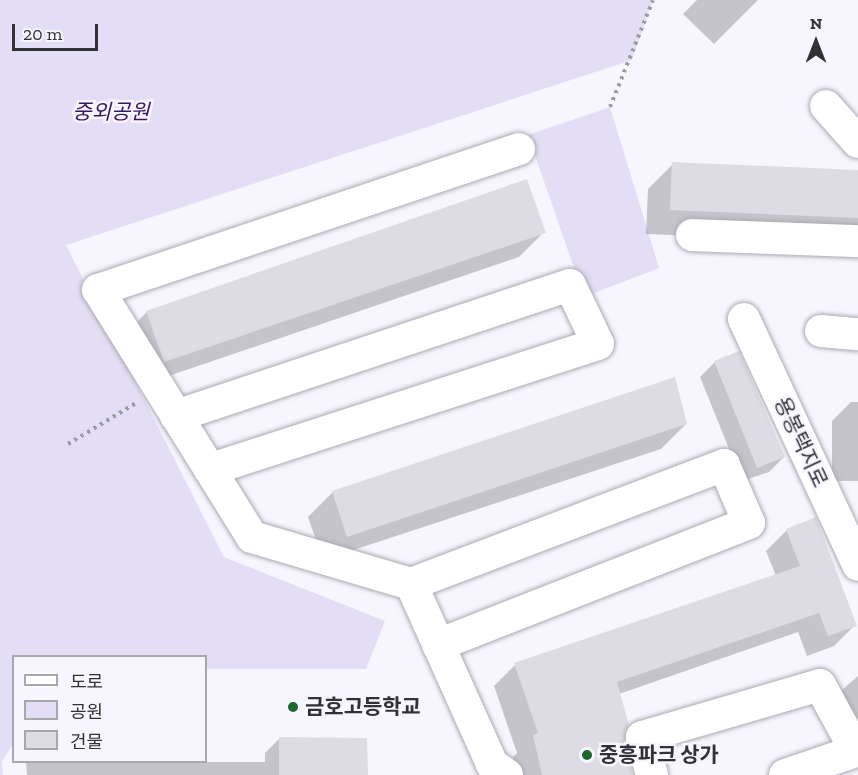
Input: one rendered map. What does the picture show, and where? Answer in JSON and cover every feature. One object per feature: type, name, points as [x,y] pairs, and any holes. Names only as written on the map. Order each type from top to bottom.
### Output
[{"type":"lane","points":[[826,106],[858,142]]},
{"type":"lane","points":[[438,645],[749,523],[724,465],[411,584],[252,537],[98,290],[519,149]]},
{"type":"lane","points":[[692,235],[858,241]]},
{"type":"lane","points":[[176,416],[570,285],[598,344],[210,469]]},
{"type":"lane","name":"용봉택지로","points":[[744,319],[858,565]]},
{"type":"lane","points":[[821,331],[858,334]]},
{"type":"lane","points":[[411,584],[492,764],[507,775]]},
{"type":"lane","points":[[652,775],[642,737],[820,685],[856,751],[784,775]]},
{"type":"path","points":[[610,107],[652,0]]},
{"type":"path","points":[[68,444],[160,389]]},
{"type":"green space","name":"중외공원","points":[[0,0],[653,0],[632,60],[66,245],[224,557],[385,621],[366,669],[207,669],[207,655],[12,655],[12,746],[2,761],[3,775],[0,775]]},
{"type":"green space","points":[[610,107],[659,268],[584,297],[528,135]]},
{"type":"building","points":[[672,162],[858,170],[858,218],[670,210]]},
{"type":"building","points":[[527,179],[546,233],[164,362],[146,311]]},
{"type":"building","points":[[739,351],[785,457],[757,468],[714,361]]},
{"type":"building","points":[[675,377],[687,424],[347,537],[332,491]]},
{"type":"building","points":[[816,517],[857,626],[828,636],[819,613],[617,682],[629,725],[625,741],[633,775],[542,775],[533,735],[538,733],[514,663],[800,566],[786,529]]},
{"type":"building","points":[[279,737],[367,738],[368,775],[279,775]]},
{"type":"place","name":"금호고등학교","points":[[293,707]]},
{"type":"place","name":"중흥파크 상가","points":[[587,755]]}]
